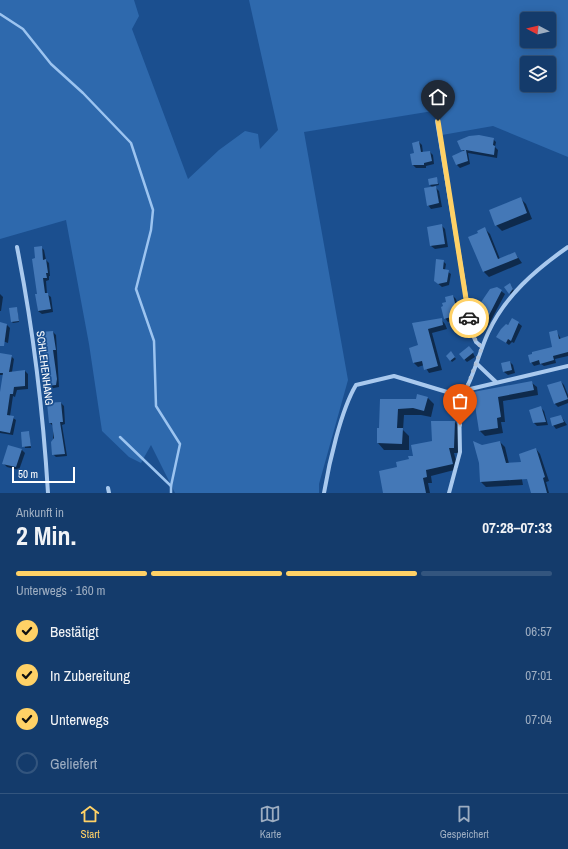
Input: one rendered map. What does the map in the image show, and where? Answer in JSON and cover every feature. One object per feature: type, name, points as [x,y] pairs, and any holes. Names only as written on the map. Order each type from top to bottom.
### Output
[{"type":"street","points":[[438,121],[472,333],[476,342],[482,347]]},
{"type":"street","name":"SCHLEHENHANG","points":[[18,247],[46,445],[48,493]]},
{"type":"street","points":[[449,493],[460,452],[459,400],[466,390],[482,347],[505,304],[540,266],[568,247]]},
{"type":"street","points":[[476,363],[496,382]]},
{"type":"street","points":[[466,390],[496,382],[568,367]]},
{"type":"street","points":[[324,493],[329,466],[352,392],[356,385],[394,376],[447,392],[459,400]]},
{"type":"street","points":[[108,488],[109,493]]},
{"type":"shaded area","points":[[0,0],[134,0],[139,16],[132,29],[188,179],[219,150],[245,131],[258,134],[260,149],[278,130],[249,0],[568,0],[568,157],[493,126],[442,135],[439,110],[304,132],[348,380],[319,484],[319,493],[175,493],[151,445],[141,463],[129,457],[102,431],[89,344],[66,220],[0,239]]},
{"type":"building","points":[[479,135],[494,138],[494,155],[466,150],[468,161],[456,165],[452,156],[465,150],[461,150],[457,141],[469,136]]},
{"type":"building","points":[[419,141],[421,152],[430,151],[432,161],[424,163],[424,165],[412,165],[410,154],[414,153],[412,143]]},
{"type":"building","points":[[437,177],[438,184],[429,185],[428,179]]},
{"type":"building","points":[[436,186],[439,203],[427,206],[424,188]]},
{"type":"building","points":[[521,197],[527,213],[495,226],[489,210]]},
{"type":"building","points":[[442,224],[445,244],[430,246],[427,227]]},
{"type":"building","points":[[485,227],[498,259],[515,252],[518,258],[483,272],[468,237],[478,233],[477,231]]},
{"type":"building","points":[[42,246],[43,260],[46,259],[48,273],[46,273],[47,278],[43,278],[45,293],[48,293],[51,309],[38,311],[32,259],[35,258],[34,247]]},
{"type":"building","points":[[436,259],[444,260],[443,269],[449,270],[447,282],[438,284],[434,281]]},
{"type":"building","points":[[510,283],[513,289],[509,294],[504,287]]},
{"type":"building","points":[[497,287],[502,290],[484,325],[475,319],[479,314],[475,311],[490,289]]},
{"type":"building","points":[[453,295],[458,315],[444,319],[441,307],[443,306],[442,303],[446,302],[445,297]]},
{"type":"building","points":[[17,307],[19,321],[11,322],[9,308]]},
{"type":"building","points":[[442,318],[443,325],[428,329],[438,366],[424,370],[422,361],[413,363],[409,348],[418,345],[412,323]]},
{"type":"building","points":[[512,318],[519,322],[511,341],[508,339],[506,343],[496,337],[506,324],[508,325]]},
{"type":"building","points":[[0,322],[7,324],[4,346],[0,346]]},
{"type":"building","points":[[557,330],[559,339],[568,336],[568,352],[553,356],[554,360],[540,364],[539,360],[530,363],[528,355],[532,354],[532,352],[552,347],[549,332]]},
{"type":"building","points":[[53,331],[56,350],[53,350],[57,379],[56,385],[45,386],[44,367],[46,367],[40,332]]},
{"type":"building","points":[[469,346],[474,352],[464,360],[459,354]]},
{"type":"building","points":[[451,351],[455,357],[450,361],[446,356]]},
{"type":"building","points":[[0,353],[12,355],[9,372],[25,370],[25,386],[14,387],[13,394],[10,394],[7,415],[14,416],[10,433],[0,431],[0,392],[3,373],[0,373]]},
{"type":"building","points":[[510,361],[512,370],[503,372],[501,363]]},
{"type":"building","points":[[532,381],[534,390],[498,397],[501,417],[497,418],[498,428],[479,431],[473,392]]},
{"type":"building","points":[[561,381],[568,399],[554,404],[547,385]]},
{"type":"building","points":[[417,394],[428,397],[424,411],[413,408],[398,409],[397,428],[403,428],[402,444],[377,443],[380,399],[416,399]]},
{"type":"building","points":[[61,402],[63,422],[60,422],[65,454],[52,455],[51,442],[54,438],[52,423],[49,423],[47,403]]},
{"type":"building","points":[[541,406],[546,422],[533,423],[529,410]]},
{"type":"building","points":[[561,415],[564,422],[552,426],[550,418]]},
{"type":"building","points":[[431,421],[455,421],[454,448],[449,448],[453,464],[426,470],[427,477],[423,478],[426,493],[383,493],[379,471],[397,467],[396,462],[409,459],[408,456],[413,456],[411,445],[432,441]]},
{"type":"building","points":[[29,431],[31,446],[22,447],[21,432]]},
{"type":"building","points":[[473,441],[482,445],[500,441],[506,463],[521,462],[519,454],[536,448],[545,477],[543,478],[547,493],[531,493],[527,479],[480,482],[479,463]]},
{"type":"building","points":[[8,445],[22,449],[16,467],[2,464]]},
{"type":"waterway","points":[[0,14],[23,29],[51,64],[83,93],[131,143],[153,210],[151,230],[136,289],[154,341],[156,406],[180,444],[171,486]]},
{"type":"waterway","points":[[120,437],[171,486],[171,493]]},
{"type":"way so far","points":[[460,425],[459,400],[466,390],[482,347],[476,342],[472,333],[469,318]]},
{"type":"route","points":[[438,121],[469,318]]}]
